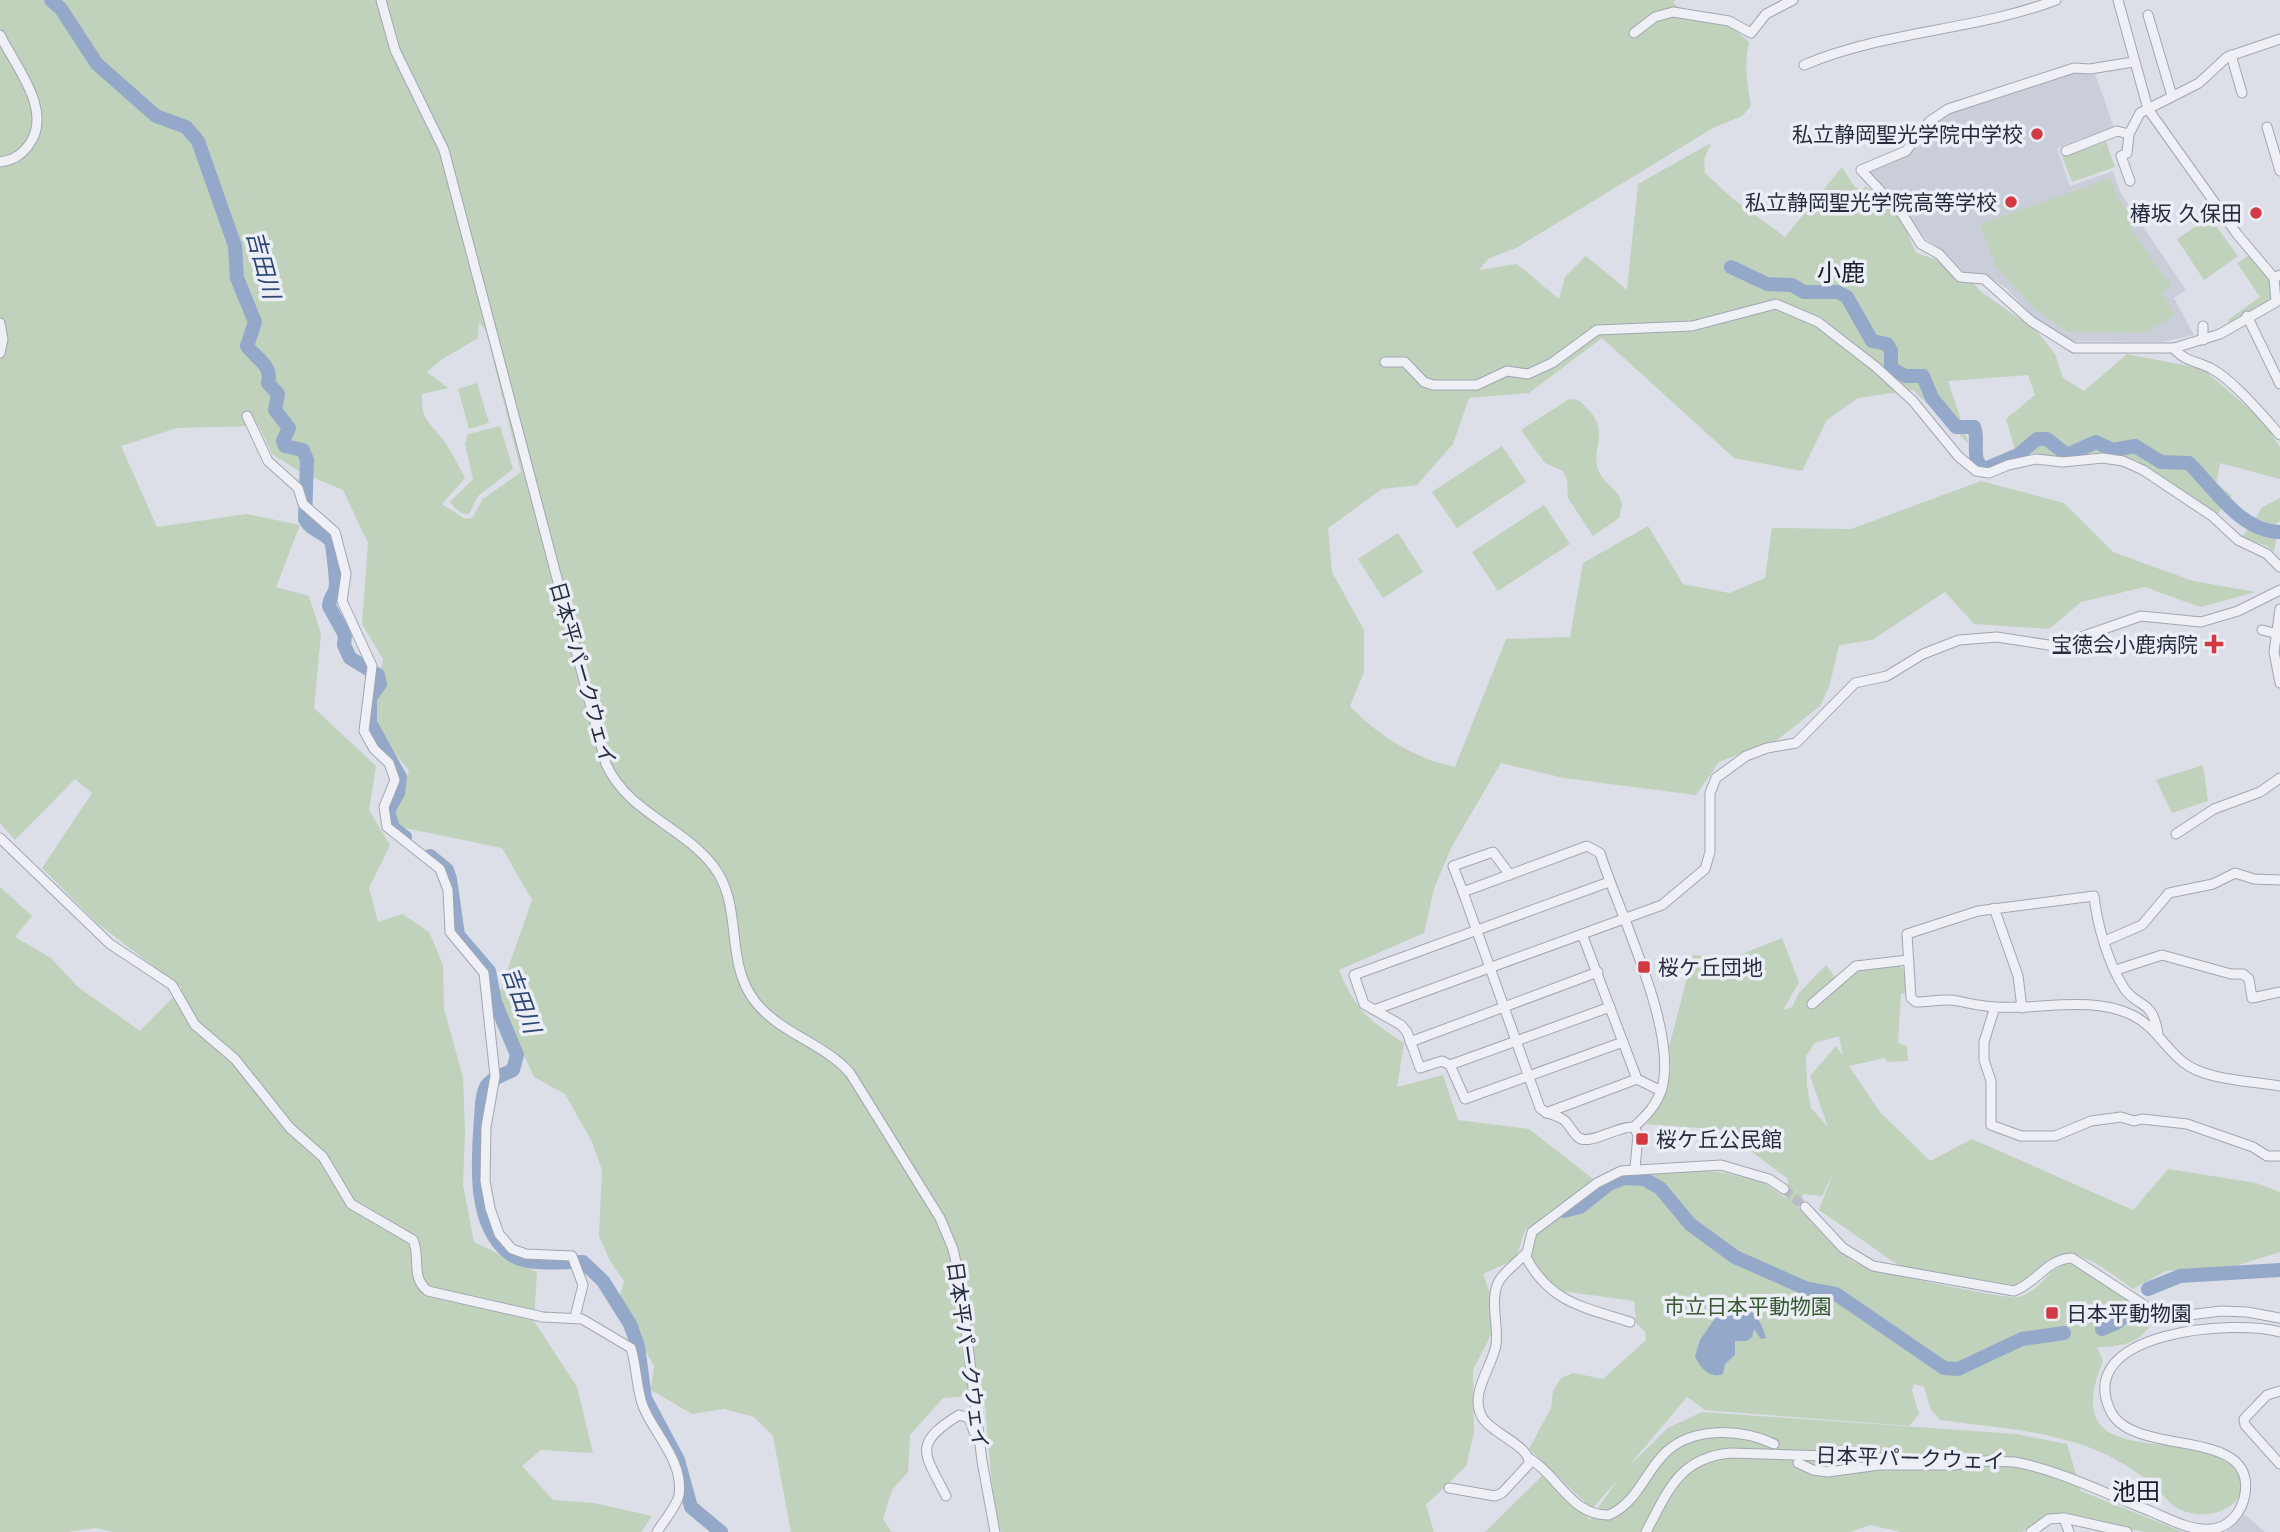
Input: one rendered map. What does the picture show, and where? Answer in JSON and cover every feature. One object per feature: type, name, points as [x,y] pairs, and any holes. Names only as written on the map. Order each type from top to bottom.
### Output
[{"type":"street","name":"日本平パークウェイ","points":[[381,0],[395,50],[444,150],[607,764],[614,780],[633,802],[694,846],[716,869],[730,902],[737,962],[749,993],[771,1018],[843,1066],[863,1092],[940,1218],[958,1265],[982,1461],[995,1532]]},
{"type":"street","points":[[1634,33],[1655,17],[1689,12],[1709,19],[1729,21],[1751,33],[1766,14],[1793,0]]},
{"type":"street","points":[[1804,65],[1843,50],[2020,12],[2056,0]]},
{"type":"street","points":[[2118,0],[2148,109],[2237,234],[2277,277],[2276,302],[2247,316],[2220,334],[2174,348],[2074,348],[2063,344],[1984,279],[1960,277],[1939,254],[1921,244],[1902,214],[1861,170],[1906,151],[1930,121],[1948,109],[2061,71],[2133,62]]},
{"type":"street","points":[[2148,15],[2172,96]]},
{"type":"street","points":[[0,35],[33,98],[38,126],[33,140],[22,153],[0,162]]},
{"type":"street","points":[[2130,181],[2121,156],[2127,153],[2129,135],[2140,113],[2199,83],[2231,55],[2280,39]]},
{"type":"street","points":[[2231,55],[2242,93]]},
{"type":"street","points":[[2267,127],[2280,172]]},
{"type":"street","points":[[2066,151],[2117,131],[2129,135]]},
{"type":"street","points":[[1385,362],[1405,362],[1424,382],[1433,385],[1477,384],[1507,371],[1528,374],[1552,363],[1597,330],[1692,326],[1776,304],[1818,322],[1876,367],[1913,401],[1958,456],[1976,471],[1989,473],[2026,460],[2063,462],[2103,458],[2123,461],[2143,470],[2212,516],[2238,540],[2267,554],[2280,567]]},
{"type":"street","points":[[2247,316],[2280,384]]},
{"type":"street","points":[[0,323],[4,339],[0,354]]},
{"type":"street","points":[[2203,326],[2203,340]]},
{"type":"street","points":[[2174,348],[2180,357],[2212,369],[2222,376],[2262,413],[2280,435]]},
{"type":"street","points":[[247,416],[268,461],[298,488],[303,504],[335,532],[346,574],[342,601],[372,666],[364,731],[374,749],[389,763],[395,780],[384,807],[387,827],[440,869],[448,890],[450,932],[484,973],[495,1076],[486,1127],[485,1181],[499,1234],[512,1249],[538,1256],[572,1256],[583,1285],[575,1317]]},
{"type":"street","points":[[1374,1010],[1662,905],[1705,869],[1710,852],[1710,793],[1716,778],[1746,756],[1767,748],[1796,743],[1855,683],[1886,676],[1923,654],[1959,640],[1997,637],[2055,646],[2136,616],[2201,622],[2238,611],[2280,590]]},
{"type":"street","points":[[2280,609],[2274,652],[2280,683]]},
{"type":"street","points":[[2262,630],[2278,634]]},
{"type":"street","points":[[2176,834],[2214,809],[2260,792],[2280,778]]},
{"type":"street","points":[[0,838],[110,944],[172,985],[195,1025],[235,1059],[289,1128],[323,1157],[351,1204],[413,1240],[416,1271],[422,1286],[428,1291],[543,1317],[575,1317],[631,1348],[635,1382],[644,1408],[671,1454],[679,1487],[678,1499],[657,1532]]},
{"type":"street","points":[[1463,892],[1587,846],[1600,853],[1662,1026],[1665,1069],[1661,1091],[1651,1112],[1634,1127],[1625,1126],[1587,1141],[1578,1139],[1561,1118],[1540,1108],[1453,866],[1493,852],[1510,874]]},
{"type":"street","points":[[2105,941],[2142,925],[2169,893],[2213,884],[2235,873],[2254,879],[2280,880]]},
{"type":"street","points":[[1609,882],[1354,975],[1364,1003],[1401,1025],[1420,1068],[1442,1061],[1450,1065],[1465,1099],[1623,1042]]},
{"type":"street","points":[[2158,1033],[2153,1014],[2147,1005],[2125,990],[2096,921],[2094,896],[1978,911],[1907,934],[1911,999],[1916,1002],[1957,1000],[1995,1007],[2055,1003],[2114,1008],[2134,1016],[2158,1033],[2190,1068],[2220,1078],[2280,1086]]},
{"type":"street","points":[[1994,908],[2018,976],[2022,1007]]},
{"type":"street","points":[[1582,934],[1637,1079],[1661,1091]]},
{"type":"street","points":[[2116,970],[2162,955],[2207,969],[2243,974],[2249,979],[2252,998],[2280,992]]},
{"type":"street","points":[[1812,1004],[1856,966],[1908,960]]},
{"type":"street","points":[[1410,1042],[1598,972]]},
{"type":"street","points":[[1450,1065],[1610,1007]]},
{"type":"street","points":[[1995,1007],[1984,1042],[1984,1060],[1991,1081],[1991,1125],[2021,1136],[2055,1136],[2091,1121],[2121,1116],[2134,1121],[2142,1119],[2187,1124],[2253,1147],[2267,1156],[2280,1156]]},
{"type":"street","points":[[1546,1113],[1637,1079]]},
{"type":"street","points":[[1634,1127],[1638,1135],[1635,1168]]},
{"type":"street","points":[[1774,1444],[1757,1436],[1719,1433],[1698,1435],[1680,1442],[1666,1452],[1631,1501],[1609,1515],[1589,1512],[1578,1506],[1519,1446],[1491,1427],[1478,1406],[1479,1394],[1495,1349],[1495,1293],[1499,1282],[1525,1254],[1532,1232],[1597,1182],[1635,1168],[1721,1166],[1769,1179],[1784,1189]]},
{"type":"street","points":[[1805,1207],[1849,1252],[1889,1271],[2014,1292],[2032,1281],[2050,1263],[2072,1258],[2164,1318],[2221,1311],[2280,1318]]},
{"type":"street","points":[[1525,1254],[1542,1283],[1551,1292],[1569,1302],[1630,1322]]},
{"type":"street","name":"日本平パークウェイ","points":[[1646,1532],[1680,1474],[1700,1459],[1716,1454],[1989,1459],[2032,1465],[2194,1530],[2220,1528],[2236,1516],[2245,1495],[2241,1471],[2229,1457],[2213,1449],[2139,1434],[2122,1427],[2109,1408],[2105,1393],[2107,1379],[2112,1367],[2125,1353],[2157,1339],[2230,1326],[2280,1332]]},
{"type":"street","points":[[2280,1391],[2267,1395],[2244,1419],[2245,1425],[2280,1464]]},
{"type":"street","points":[[946,1496],[927,1463],[925,1452],[933,1434],[975,1406]]},
{"type":"street","points":[[958,1415],[963,1415],[971,1422],[982,1461]]},
{"type":"street","points":[[1449,1489],[1495,1496],[1502,1493],[1529,1464],[1530,1459]]},
{"type":"street","points":[[1798,1463],[1813,1470],[1828,1472],[1879,1465],[1955,1465],[1989,1459]]},
{"type":"street","points":[[2064,1518],[2069,1532]]},
{"type":"street","points":[[2031,1532],[2049,1519],[2064,1518],[2127,1532]]},
{"type":"shaded area","name":"私立静岡聖光学院高等学校","points":[[2076,70],[2094,71],[2114,127],[2057,148],[2070,186],[2113,171],[2120,192],[2186,290],[2174,298],[2194,335],[2161,342],[2067,341],[2030,313],[2005,287],[1988,277],[1967,276],[1949,256],[1926,239],[1867,171],[1908,152],[1938,117]]},
{"type":"shaded area","points":[[2244,1514],[2265,1532],[2227,1532]]},
{"type":"green space","points":[[0,0],[1676,0],[1673,3],[1702,22],[1731,27],[1749,42],[1747,74],[1751,106],[1742,116],[1713,128],[1518,247],[1488,259],[1479,270],[1517,264],[1559,299],[1565,277],[1586,256],[1627,290],[1638,184],[1711,143],[1704,160],[1705,173],[1733,199],[1785,237],[1842,167],[1854,186],[1861,190],[1866,186],[1900,216],[1916,253],[1954,265],[1983,293],[2037,331],[2055,354],[2063,378],[2084,391],[2127,354],[2203,369],[2262,420],[2280,447],[2280,479],[2220,463],[2216,483],[2232,496],[2217,515],[2136,460],[2085,453],[2060,458],[2015,450],[2006,419],[2035,395],[2028,375],[1948,381],[1969,444],[1913,390],[1858,398],[1827,420],[1802,471],[1734,458],[1602,338],[1529,393],[1469,398],[1453,444],[1417,485],[1382,489],[1328,528],[1332,572],[1364,630],[1364,672],[1350,706],[1372,727],[1398,744],[1426,758],[1455,767],[1506,639],[1570,637],[1583,563],[1648,526],[1683,584],[1729,593],[1765,578],[1772,528],[1851,529],[1981,481],[2064,503],[2113,552],[2193,581],[2256,592],[2200,607],[2145,587],[2081,602],[2049,629],[1974,624],[1945,592],[1872,640],[1839,645],[1830,684],[1820,706],[1777,740],[1719,762],[1696,795],[1564,778],[1501,763],[1452,846],[1434,889],[1424,933],[1339,970],[1351,995],[1364,1013],[1404,1043],[1397,1087],[1443,1075],[1458,1120],[1529,1129],[1593,1179],[1525,1230],[1516,1259],[1483,1274],[1499,1319],[1473,1370],[1474,1433],[1466,1466],[1426,1505],[1434,1532],[1002,1532],[995,1520],[984,1395],[943,1398],[910,1435],[908,1472],[892,1490],[883,1519],[892,1532],[791,1532],[773,1436],[754,1417],[724,1409],[692,1414],[651,1390],[654,1366],[618,1302],[624,1281],[610,1261],[599,1236],[602,1170],[592,1142],[565,1094],[534,1077],[498,997],[532,900],[502,848],[400,827],[391,817],[409,771],[387,741],[377,720],[377,695],[383,659],[362,624],[368,543],[343,490],[302,473],[272,454],[259,426],[177,428],[121,446],[157,527],[247,514],[300,525],[276,587],[309,596],[321,634],[314,708],[376,766],[369,810],[390,845],[369,888],[378,922],[402,914],[429,932],[443,965],[444,1009],[463,1077],[463,1185],[474,1242],[537,1272],[534,1321],[577,1387],[593,1453],[541,1450],[522,1466],[553,1500],[594,1503],[652,1516],[641,1532],[112,1532],[96,1528],[67,1532],[0,1532],[0,887],[32,916],[15,937],[51,958],[78,987],[140,1031],[182,988],[97,923],[42,868],[92,793],[75,779],[15,840],[0,823]],"holes":[[[479,322],[486,331],[521,472],[483,499],[472,518],[465,519],[442,504],[465,478],[445,443],[426,419],[422,394],[448,388],[427,372],[441,360],[478,338]]]},
{"type":"green space","points":[[2106,142],[2115,167],[2072,182],[2062,156]]},
{"type":"green space","points":[[2111,178],[2117,196],[2137,224],[2131,229],[2171,286],[2162,293],[2175,315],[2145,333],[2068,332],[2034,308],[1997,268],[1980,224]]},
{"type":"green space","points":[[2206,213],[2238,256],[2204,280],[2177,239],[2198,225],[2197,220]]},
{"type":"green space","points":[[2248,256],[2269,280],[2271,299],[2229,323],[2228,320],[2260,297],[2237,263]]},
{"type":"green space","points":[[477,383],[489,423],[469,429],[458,389]]},
{"type":"green space","points":[[1569,399],[1578,400],[1596,421],[1599,430],[1599,472],[1618,494],[1622,504],[1619,518],[1593,536],[1568,498],[1567,480],[1563,471],[1545,463],[1521,430]]},
{"type":"green space","points":[[500,426],[513,469],[478,496],[469,514],[460,512],[450,502],[473,479],[465,444],[468,434]]},
{"type":"green space","points":[[1502,446],[1526,482],[1457,528],[1432,492]]},
{"type":"green space","points":[[2280,498],[2280,521],[2273,525],[2256,518],[2261,508]]},
{"type":"green space","points":[[1544,505],[1570,544],[1498,591],[1472,552]]},
{"type":"green space","points":[[2252,524],[2277,535],[2274,552],[2267,546],[2242,537]]},
{"type":"green space","points":[[1398,533],[1423,572],[1383,598],[1358,559]]},
{"type":"green space","points":[[2203,765],[2208,801],[2172,813],[2156,780]]},
{"type":"green space","name":"市立日本平動物園","points":[[1782,938],[1799,982],[1783,1010],[1792,1007],[1799,993],[1826,965],[1840,984],[1864,968],[1899,965],[1905,971],[1908,993],[1901,994],[1898,1043],[1907,1046],[1908,1061],[1887,1062],[1885,1058],[1849,1066],[1880,1112],[1930,1161],[1972,1139],[2133,1210],[2168,1169],[2256,1183],[2280,1192],[2280,1252],[2232,1267],[2166,1271],[2133,1289],[2104,1268],[2071,1254],[2049,1259],[2021,1286],[1901,1267],[1819,1210],[1834,1171],[1822,1196],[1803,1194],[1798,1208],[1852,1261],[1881,1271],[1935,1283],[2019,1297],[2037,1287],[2057,1268],[2074,1264],[2087,1268],[2155,1318],[2144,1333],[2131,1342],[2097,1347],[2103,1361],[2093,1396],[2097,1419],[2110,1433],[2130,1440],[2207,1452],[2227,1462],[2239,1474],[2242,1486],[2239,1497],[2230,1506],[2218,1512],[2187,1512],[2172,1505],[2148,1481],[2122,1463],[2094,1449],[2035,1433],[1940,1420],[1931,1410],[1924,1387],[1914,1384],[1912,1390],[1919,1414],[1909,1426],[1705,1410],[1687,1397],[1627,1468],[1668,1428],[1702,1412],[2016,1434],[2067,1444],[2081,1491],[2183,1532],[2145,1532],[2050,1514],[2022,1532],[1901,1532],[1870,1525],[1850,1532],[1485,1532],[1543,1475],[1590,1520],[1618,1479],[1592,1509],[1529,1449],[1551,1408],[1553,1391],[1561,1378],[1573,1373],[1603,1379],[1646,1340],[1645,1332],[1636,1323],[1634,1301],[1554,1290],[1529,1259],[1536,1233],[1618,1175],[1696,1170],[1726,1173],[1764,1183],[1787,1199],[1788,1179],[1723,1130],[1647,1124],[1665,1091],[1671,1070],[1669,1047],[1693,955],[1732,958]],"holes":[[[1839,1036],[1843,1056],[1836,1046],[1810,1076],[1828,1127],[1811,1108],[1806,1056],[1815,1043]]]},
{"type":"water","points":[[1736,1300],[1756,1316],[1766,1338],[1761,1339],[1754,1329],[1752,1337],[1747,1341],[1735,1341],[1735,1355],[1725,1364],[1723,1374],[1710,1374],[1695,1356],[1700,1340],[1727,1301]]},
{"type":"waterway","name":"吉田川","points":[[51,0],[61,9],[97,64],[156,116],[186,127],[198,141],[235,246],[237,278],[255,322],[247,346],[266,367],[268,383],[278,394],[275,410],[289,428],[283,441],[285,446],[303,450],[307,460],[305,519],[331,543],[336,585],[329,606],[345,635],[344,645],[350,658],[378,675],[380,684],[370,698],[370,723],[400,777],[398,793],[388,811],[393,828],[405,837]]},
{"type":"waterway","points":[[1731,267],[1767,284],[1792,285],[1804,292],[1838,292],[1847,297],[1872,341],[1887,344],[1891,351],[1891,368],[1905,376],[1923,376],[1932,398],[1956,427],[1974,427],[1977,461],[1985,469],[2018,455],[2037,439],[2047,439],[2067,455],[2096,442],[2113,450],[2135,446],[2161,462],[2189,463],[2240,516],[2266,530],[2280,532]]},
{"type":"waterway","name":"吉田川","points":[[430,856],[447,870],[458,935],[489,971],[495,1002],[517,1055],[513,1070],[488,1084],[482,1098],[479,1172],[483,1209],[489,1226],[497,1241],[516,1257],[534,1262],[583,1262],[603,1281],[630,1324],[638,1346],[645,1398],[678,1460],[691,1507],[721,1532]]},
{"type":"waterway","points":[[1564,1211],[1580,1207],[1609,1184],[1624,1178],[1644,1179],[1660,1188],[1690,1224],[1735,1257],[1805,1288],[1836,1294],[1944,1368],[1958,1369],[2022,1339],[2064,1333]]},
{"type":"waterway","points":[[2148,1289],[2180,1276],[2280,1270]]},
{"type":"waterway","points":[[2102,1329],[2116,1323],[2132,1310]]},
{"type":"tunnel","points":[[1784,1189],[1805,1207]]},
{"type":"place","name":"私立静岡聖光学院中学校","points":[[2037,134]]},
{"type":"place","name":"私立静岡聖光学院高等学校","points":[[2011,202]]},
{"type":"place","name":"椿坂 久保田","points":[[2256,213]]},
{"type":"place","name":"宝徳会小鹿病院","points":[[2214,644]]},
{"type":"place","name":"桜ケ丘団地","points":[[1644,967]]},
{"type":"place","name":"桜ケ丘公民館","points":[[1642,1139]]},
{"type":"place","name":"日本平動物園","points":[[2052,1313]]},
{"type":"district","name":"小鹿","points":[[1841,273]]},
{"type":"district","name":"池田","points":[[2136,1492]]}]
